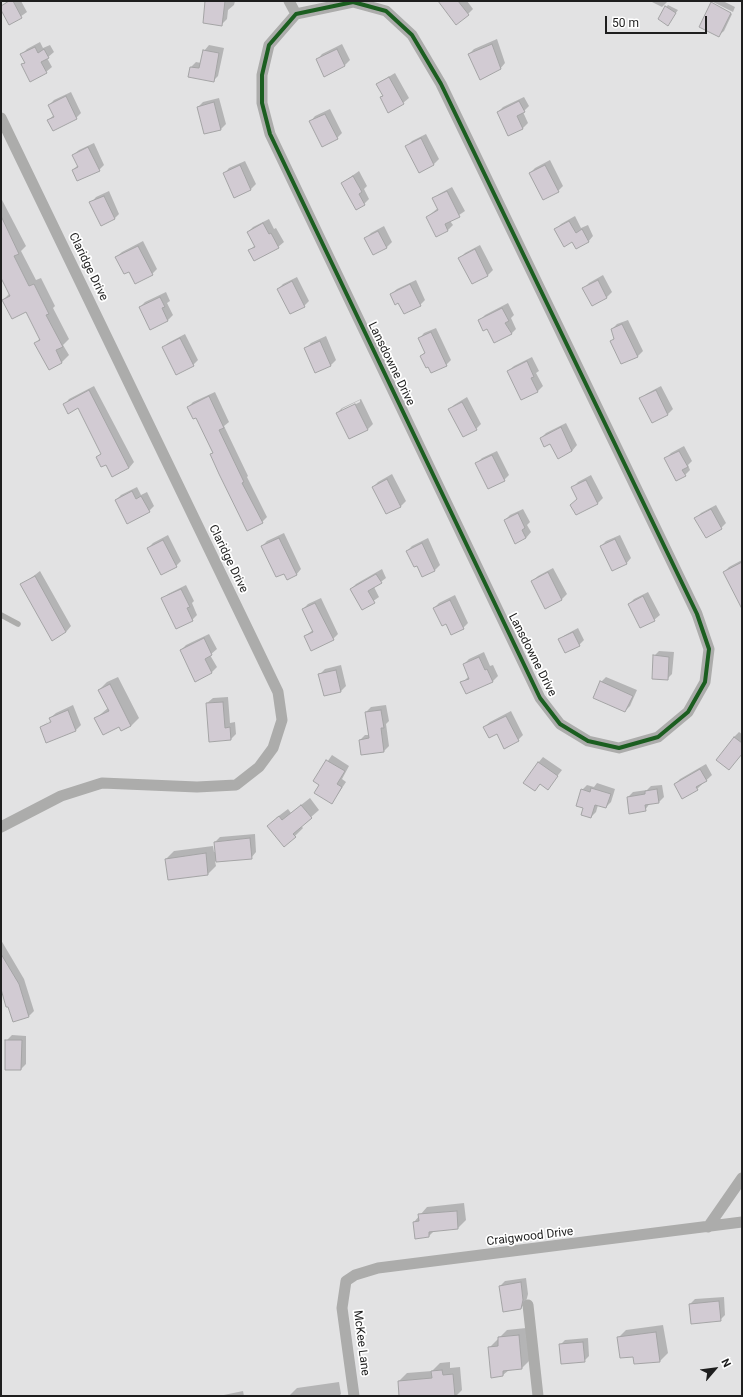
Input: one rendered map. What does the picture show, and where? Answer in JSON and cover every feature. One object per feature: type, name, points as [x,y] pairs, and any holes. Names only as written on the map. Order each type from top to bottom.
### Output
[{"type":"street","points":[[289,1],[296,14]]},
{"type":"street","name":"Lansdowne Drive","points":[[353,2],[386,11],[412,35],[441,84],[694,607],[709,650],[705,682],[688,712],[658,737],[620,748],[588,741],[560,724],[540,698],[270,134],[262,104],[262,75],[269,45],[296,14],[353,2]]},
{"type":"street","name":"Claridge Drive","points":[[1,118],[278,692],[282,720],[273,748],[259,767],[236,785],[197,787],[102,783],[61,796],[1,827]]},
{"type":"street","points":[[708,1227],[742,1178]]},
{"type":"street","name":"Craigwood Drive","points":[[355,1275],[378,1268],[742,1222]]},
{"type":"street","name":"McKee Lane","points":[[354,1396],[342,1308],[346,1281],[355,1275]]},
{"type":"street","points":[[528,1305],[538,1396]]},
{"type":"lane","points":[[1,615],[18,624]]},
{"type":"building","points":[[9,1],[13,1],[22,18],[9,25],[1,10],[1,6]]},
{"type":"building","points":[[205,1],[225,1],[222,26],[203,23]]},
{"type":"building","points":[[438,1],[458,1],[469,15],[456,25]]},
{"type":"building","points":[[711,2],[731,13],[719,37],[699,27]]},
{"type":"building","points":[[665,6],[676,13],[668,26],[658,19]]},
{"type":"building","points":[[492,44],[501,69],[480,80],[468,54]]},
{"type":"building","points":[[35,47],[38,53],[44,49],[49,58],[41,62],[47,73],[30,82],[21,64],[25,63],[20,54]]},
{"type":"building","points":[[337,49],[345,66],[324,77],[316,59]]},
{"type":"building","points":[[203,50],[219,53],[214,82],[188,77],[190,67],[199,68]]},
{"type":"building","points":[[389,77],[404,104],[388,113],[380,97],[383,96],[376,84]]},
{"type":"building","points":[[66,96],[77,119],[53,131],[47,120],[54,117],[48,105]]},
{"type":"building","points":[[519,101],[525,112],[517,116],[523,129],[508,136],[497,112]]},
{"type":"building","points":[[214,102],[221,130],[204,134],[197,107]]},
{"type":"building","points":[[325,114],[338,139],[322,147],[309,121]]},
{"type":"building","points":[[421,138],[434,165],[419,173],[405,146]]},
{"type":"building","points":[[88,147],[100,171],[77,181],[72,170],[78,167],[72,155]]},
{"type":"building","points":[[240,165],[251,190],[234,198],[223,173]]},
{"type":"building","points":[[545,165],[559,192],[543,200],[529,173]]},
{"type":"building","points":[[353,176],[362,192],[359,194],[365,205],[356,210],[341,183]]},
{"type":"building","points":[[447,191],[460,217],[445,224],[448,231],[436,237],[426,217],[438,210],[432,198]]},
{"type":"building","points":[[104,196],[115,219],[101,226],[89,202]]},
{"type":"building","points":[[1,216],[19,254],[14,256],[29,286],[34,284],[49,314],[46,315],[63,347],[56,350],[62,363],[49,370],[34,343],[40,340],[26,312],[12,319],[2,300],[10,296],[1,278]]},
{"type":"building","points":[[569,221],[576,233],[582,229],[589,242],[576,249],[572,242],[564,247],[554,229]]},
{"type":"building","points":[[263,223],[269,234],[271,233],[279,248],[254,261],[248,250],[255,247],[247,232]]},
{"type":"building","points":[[378,231],[387,248],[373,255],[364,238]]},
{"type":"building","points":[[138,246],[153,275],[135,284],[129,272],[124,274],[115,257]]},
{"type":"building","points":[[475,249],[488,276],[472,284],[458,258]]},
{"type":"building","points":[[598,280],[607,298],[592,306],[582,288]]},
{"type":"building","points":[[292,281],[305,307],[290,314],[277,289]]},
{"type":"building","points":[[410,284],[421,306],[404,314],[398,303],[395,305],[390,294]]},
{"type":"building","points":[[160,297],[165,307],[162,308],[168,321],[150,330],[139,307]]},
{"type":"building","points":[[502,308],[509,321],[505,323],[512,334],[494,343],[487,329],[483,331],[478,320]]},
{"type":"building","points":[[622,324],[638,357],[621,364],[610,341],[614,339],[611,329]]},
{"type":"building","points":[[431,332],[447,366],[431,373],[428,367],[426,368],[420,356],[425,353],[418,338]]},
{"type":"building","points":[[180,338],[194,366],[176,375],[162,347]]},
{"type":"building","points":[[320,341],[331,366],[315,373],[304,348]]},
{"type":"building","points":[[527,361],[534,377],[531,378],[538,392],[521,400],[507,371]]},
{"type":"building","points":[[89,390],[129,468],[112,477],[106,465],[101,467],[96,457],[101,454],[78,408],[68,414],[63,404]]},
{"type":"building","points":[[656,390],[668,415],[652,423],[639,398]]},
{"type":"building","points":[[209,396],[224,428],[219,430],[244,482],[242,483],[263,523],[247,531],[210,454],[213,453],[196,418],[193,419],[187,407]]},
{"type":"building","points":[[462,402],[477,430],[463,437],[448,409]]},
{"type":"building","points":[[355,404],[368,430],[349,439],[336,413]]},
{"type":"building","points":[[561,427],[572,451],[558,459],[550,444],[544,447],[540,438]]},
{"type":"building","points":[[679,451],[688,467],[682,470],[686,476],[676,481],[664,458]]},
{"type":"building","points":[[492,455],[505,481],[488,489],[475,463]]},
{"type":"building","points":[[387,479],[401,507],[386,514],[372,487]]},
{"type":"building","points":[[586,480],[598,504],[576,515],[570,505],[577,499],[571,487]]},
{"type":"building","points":[[132,491],[136,499],[141,496],[150,512],[127,524],[115,500]]},
{"type":"building","points":[[711,509],[722,529],[706,538],[694,518]]},
{"type":"building","points":[[518,513],[525,528],[522,530],[526,538],[515,544],[504,520]]},
{"type":"building","points":[[279,538],[297,575],[287,580],[284,574],[276,577],[261,546]]},
{"type":"building","points":[[615,539],[627,564],[612,571],[600,546]]},
{"type":"building","points":[[163,540],[177,567],[161,575],[147,548]]},
{"type":"building","points":[[422,543],[435,571],[422,577],[417,566],[414,567],[406,551]]},
{"type":"building","points":[[742,562],[742,609],[723,572]]},
{"type":"building","points":[[548,572],[562,600],[545,609],[531,581]]},
{"type":"building","points":[[376,574],[382,583],[368,591],[375,603],[362,610],[350,589]]},
{"type":"building","points":[[35,576],[66,632],[52,641],[20,584]]},
{"type":"building","points":[[181,589],[190,607],[187,608],[193,621],[176,629],[161,598]]},
{"type":"building","points":[[643,596],[655,621],[640,628],[628,604]]},
{"type":"building","points":[[450,600],[464,629],[451,635],[446,624],[442,626],[433,608]]},
{"type":"building","points":[[315,603],[334,640],[311,651],[304,636],[313,632],[302,609]]},
{"type":"building","points":[[573,632],[580,646],[565,653],[558,639]]},
{"type":"building","points":[[204,638],[212,655],[205,659],[212,673],[195,682],[180,650]]},
{"type":"building","points":[[653,655],[669,657],[668,680],[652,679]]},
{"type":"building","points":[[479,657],[493,682],[466,694],[460,682],[469,679],[463,664]]},
{"type":"building","points":[[336,670],[341,692],[324,696],[318,674]]},
{"type":"building","points":[[600,681],[633,696],[625,712],[593,698]]},
{"type":"building","points":[[110,684],[131,726],[121,731],[119,727],[103,735],[94,718],[109,711],[98,690]]},
{"type":"building","points":[[223,702],[225,728],[230,727],[231,740],[209,742],[206,703]]},
{"type":"building","points":[[68,710],[76,731],[46,743],[40,727],[51,722],[49,718]]},
{"type":"building","points":[[381,710],[384,728],[381,728],[384,752],[361,755],[359,740],[369,738],[365,712]]},
{"type":"building","points":[[506,716],[519,741],[504,749],[497,734],[489,738],[483,727]]},
{"type":"building","points":[[734,737],[742,743],[742,754],[729,770],[716,760]]},
{"type":"building","points":[[326,760],[345,771],[337,784],[342,787],[332,804],[314,793],[319,785],[313,781]]},
{"type":"building","points":[[538,762],[558,776],[548,790],[540,784],[535,791],[523,783]]},
{"type":"building","points":[[700,769],[707,781],[696,787],[698,790],[682,799],[674,784]]},
{"type":"building","points":[[591,788],[611,794],[606,808],[595,805],[591,818],[581,815],[583,808],[576,806],[581,789],[590,792]]},
{"type":"building","points":[[657,789],[659,803],[645,805],[646,811],[629,814],[627,797],[645,794],[645,791]]},
{"type":"building","points":[[301,805],[312,818],[293,834],[296,837],[284,847],[267,826],[279,816],[282,820]]},
{"type":"building","points":[[250,838],[252,859],[216,862],[214,842]]},
{"type":"building","points":[[206,853],[208,875],[168,880],[165,859]]},
{"type":"building","points":[[1,954],[19,984],[29,1017],[13,1022],[8,1007],[6,1007],[1,989]]},
{"type":"building","points":[[5,1040],[22,1040],[21,1070],[5,1070]]},
{"type":"building","points":[[457,1211],[458,1229],[429,1232],[429,1237],[415,1239],[413,1222],[419,1221],[418,1214]]},
{"type":"building","points":[[521,1282],[523,1300],[521,1309],[503,1312],[499,1286]]},
{"type":"building","points":[[719,1301],[721,1321],[691,1324],[689,1304]]},
{"type":"building","points":[[656,1332],[660,1362],[634,1364],[633,1357],[620,1358],[617,1337]]},
{"type":"building","points":[[519,1335],[522,1369],[503,1371],[503,1376],[491,1378],[488,1347],[498,1346],[498,1337]]},
{"type":"building","points":[[583,1342],[585,1362],[561,1364],[559,1344]]},
{"type":"building","points":[[442,1370],[443,1375],[453,1374],[455,1396],[399,1396],[398,1381],[432,1378],[431,1371]]},
{"type":"cycle path","points":[[353,2],[386,11],[412,35],[441,84],[697,614],[709,649],[705,682],[688,712],[658,737],[619,748],[588,741],[560,724],[540,698],[270,134],[262,103],[262,75],[269,45],[296,14],[353,2]]}]
